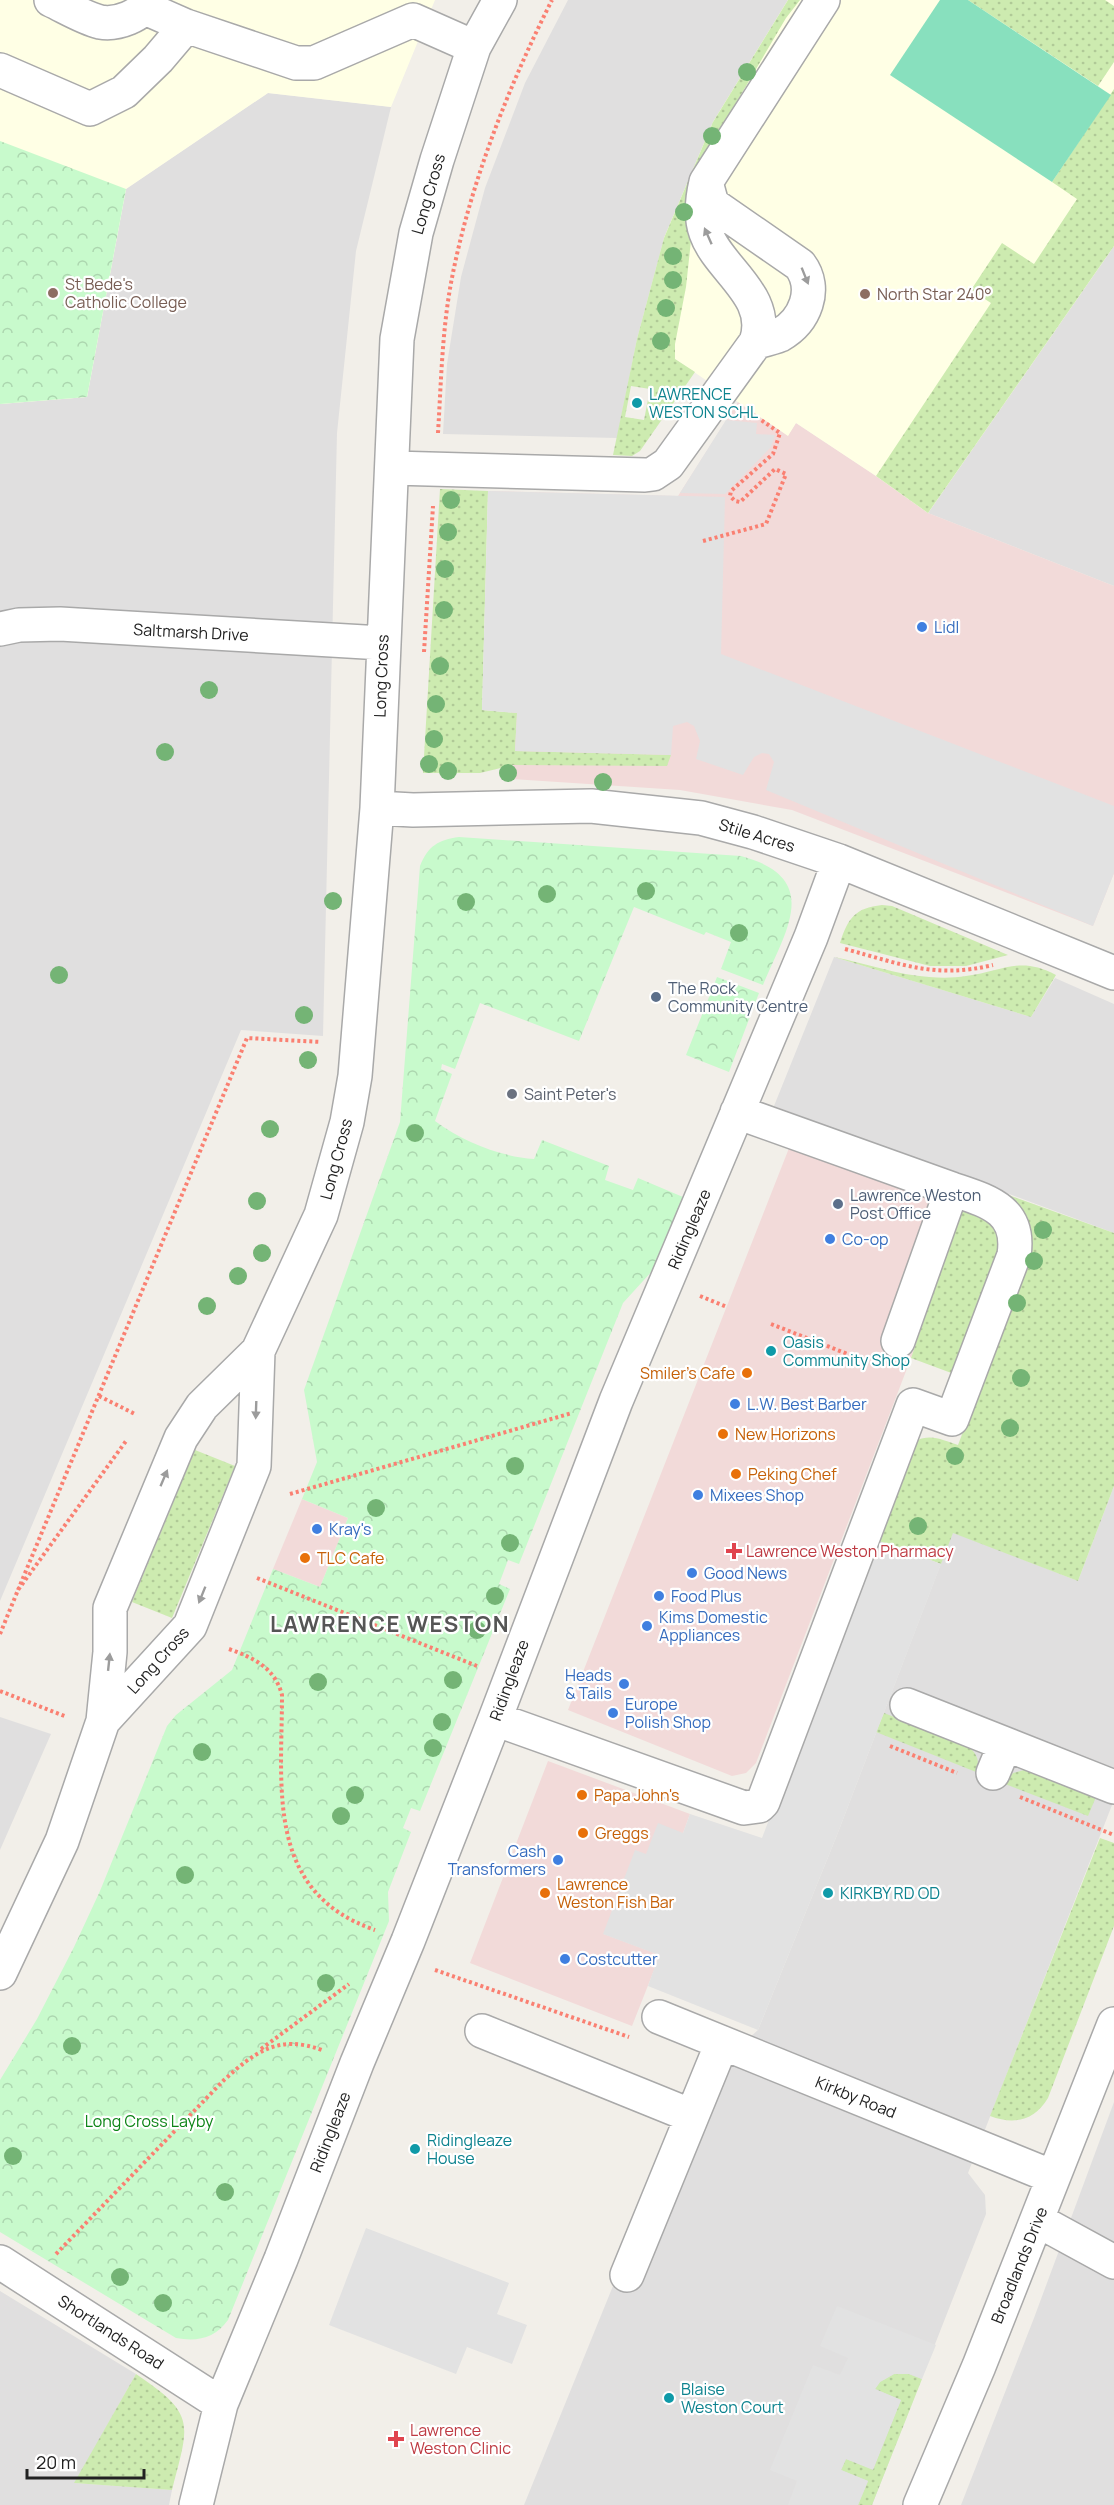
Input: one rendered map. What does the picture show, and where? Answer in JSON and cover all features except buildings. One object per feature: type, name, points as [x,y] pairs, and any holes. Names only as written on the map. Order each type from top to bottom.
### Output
[{"type":"street","points":[[51,0],[100,22],[123,20],[147,4],[186,26],[296,63],[314,63],[413,20],[474,47]]},
{"type":"street","name":"Long Cross","points":[[0,1973],[62,1841],[101,1726],[110,1652],[110,1608],[181,1438],[202,1406],[258,1351],[321,1215],[347,1122],[355,1076],[377,808],[382,643],[393,468],[397,339],[416,233],[474,47],[500,0]]},
{"type":"street","points":[[393,468],[653,474],[668,464],[756,342],[759,327],[748,291],[706,234],[703,208],[706,182],[823,0]]},
{"type":"street","points":[[0,69],[90,109],[124,92],[158,59],[186,26]]},
{"type":"street","points":[[706,182],[712,204],[800,265],[809,284],[805,308],[791,327],[774,337],[756,342]]},
{"type":"street","points":[[736,274],[734,258],[742,249],[763,245],[775,248]]},
{"type":"street","name":"Saltmarsh Drive","points":[[0,629],[19,625],[60,624],[382,643]]},
{"type":"street","name":"Stile Acres","points":[[377,808],[413,810],[562,805],[701,818],[753,832],[839,861],[1114,973]]},
{"type":"street","name":"Ridingleaze","points":[[196,2505],[221,2404],[281,2259],[495,1719],[616,1401],[811,937],[839,861]]},
{"type":"street","points":[[495,1719],[744,1808],[759,1806],[763,1802],[913,1405],[952,1419],[1014,1255],[1015,1239],[1012,1227],[1003,1212],[990,1202],[737,1112]]},
{"type":"street","points":[[898,1341],[952,1189]]},
{"type":"street","name":"Long Cross","points":[[101,1726],[190,1626],[254,1466],[258,1351]]},
{"type":"street","points":[[907,1705],[1114,1787]]},
{"type":"street","points":[[993,1773],[1005,1744]]},
{"type":"street","name":"Kirkby Road","points":[[659,2017],[1053,2177]]},
{"type":"street","name":"Broadlands Drive","points":[[920,2505],[1037,2220],[1114,2024]]},
{"type":"street","points":[[482,2031],[692,2116]]},
{"type":"street","points":[[627,2275],[722,2043]]},
{"type":"street","points":[[1037,2220],[1114,2262]]},
{"type":"street","name":"Shortlands Road","points":[[0,2262],[221,2404]]},
{"type":"path","points":[[423,658],[435,470],[451,285],[464,226],[502,112],[526,53],[552,0]]},
{"type":"path","points":[[703,541],[766,525],[786,474],[775,469],[740,502],[730,496],[731,491],[773,454],[780,433],[720,393]]},
{"type":"path","points":[[811,937],[927,971],[947,972],[971,970],[1036,956],[1049,947]]},
{"type":"path","points":[[0,1634],[247,1038],[327,1042]]},
{"type":"path","points":[[771,1324],[878,1366]]},
{"type":"path","points":[[99,1396],[135,1414]]},
{"type":"path","points":[[290,1494],[616,1401]]},
{"type":"path","points":[[18,1590],[126,1441]]},
{"type":"path","points":[[257,1578],[509,1679]]},
{"type":"path","points":[[229,1649],[261,1663],[275,1678],[282,1695],[282,1816],[295,1859],[314,1891],[341,1914],[404,1950],[637,2040],[659,2017]]},
{"type":"path","points":[[0,1691],[101,1726]]},
{"type":"path","points":[[31,2280],[224,2080],[251,2056],[353,1982]]},
{"type":"path","points":[[251,2056],[269,2047],[298,2043],[357,2063]]},
{"type":"shaded area","name":"St Bede's Catholic College","points":[[0,0],[435,0],[391,107],[268,93],[126,189],[87,397],[0,404]]},
{"type":"shaded area","points":[[568,0],[788,0],[713,122],[664,238],[637,339],[617,438],[443,434],[447,364],[461,277],[485,188],[525,83]]},
{"type":"shaded area","name":"North Star 240°","points":[[788,0],[1114,0],[1114,246],[928,513],[796,423],[788,436],[675,359],[664,238],[713,122]]},
{"type":"shaded area","points":[[268,93],[391,107],[356,251],[337,433],[323,1036],[241,1030],[0,1601],[0,404],[87,397],[126,189]]},
{"type":"shaded area","points":[[1114,246],[1114,586],[928,513]]},
{"type":"shaded area","points":[[738,402],[788,435],[796,423],[928,513],[1114,586],[1114,873],[1093,926],[792,810],[680,790],[512,779],[515,751],[488,491],[678,496]]},
{"type":"shaded area","points":[[726,420],[757,423],[756,434],[775,435],[771,447],[725,494],[680,493]]},
{"type":"shaded area","points":[[488,491],[725,497],[721,654],[1114,806],[1114,873],[1093,926],[766,790],[774,762],[769,754],[762,753],[754,757],[743,775],[696,759],[700,741],[694,726],[687,722],[673,726],[671,755],[515,751],[517,713],[482,710]]},
{"type":"shaded area","points":[[834,957],[1031,1017],[1055,978],[1114,1004],[1114,1233],[774,1106]]},
{"type":"shaded area","points":[[793,1138],[964,1204],[911,1358],[756,1763],[746,1773],[732,1776],[568,1710]]},
{"type":"shaded area","points":[[1114,1486],[1114,1800],[968,2173],[985,2195],[986,2214],[872,2505],[524,2505],[615,2281],[727,2058],[758,2030],[837,1835],[953,1532],[1078,1581]]},
{"type":"shaded area","points":[[302,1499],[348,1518],[320,1587],[273,1569]]},
{"type":"shaded area","points":[[876,1540],[941,1564],[837,1835],[758,2030],[648,1986],[659,1955],[603,1934],[635,1850],[646,1854],[658,1823],[683,1833],[690,1814],[762,1838]]},
{"type":"shaded area","points":[[0,1717],[51,1734],[0,1850]]},
{"type":"shaded area","points":[[548,1761],[690,1814],[683,1833],[646,1854],[604,1934],[660,1955],[632,2026],[470,1963]]},
{"type":"shaded area","points":[[1114,2102],[1114,2505],[961,2505],[1034,2318]]},
{"type":"shaded area","points":[[366,2228],[509,2283],[497,2314],[527,2325],[512,2364],[467,2347],[456,2374],[329,2325]]},
{"type":"shaded area","points":[[0,2291],[136,2374],[75,2483],[172,2490],[169,2505],[0,2505]]},
{"type":"shaded area","points":[[837,2306],[936,2345],[922,2379],[909,2374],[894,2374],[880,2382],[875,2389],[901,2400],[873,2470],[846,2459],[841,2470],[868,2481],[858,2505],[788,2505],[797,2481],[770,2470],[813,2365],[840,2375],[848,2358],[820,2346]]},
{"type":"green space","points":[[788,0],[800,0],[786,18],[716,137],[696,194],[686,287],[675,344],[675,359],[695,372],[640,451],[632,456],[613,455],[637,339],[664,238],[713,122]],"holes":[[[631,386],[650,389],[644,420],[625,417]]]},
{"type":"green space","points":[[940,0],[968,0],[1111,95],[1052,182],[890,75]]},
{"type":"green space","points":[[968,0],[1105,0],[1114,6],[1114,62],[1098,86]]},
{"type":"green space","points":[[1114,89],[1114,246],[928,513],[876,476],[991,303],[971,290],[1002,243],[1034,264],[1077,199],[1052,182]]},
{"type":"green space","points":[[0,141],[126,189],[87,397],[0,404]]},
{"type":"green space","points":[[440,489],[488,491],[482,710],[517,713],[515,751],[671,755],[667,766],[513,765],[480,773],[423,773]]},
{"type":"green space","name":"Long Cross Layby","points":[[459,837],[741,856],[766,866],[782,878],[790,892],[791,908],[788,926],[763,985],[721,969],[731,942],[706,932],[704,935],[634,907],[579,1041],[480,1003],[455,1069],[442,1064],[441,1069],[452,1074],[435,1121],[458,1135],[482,1147],[507,1155],[534,1159],[542,1140],[609,1166],[605,1180],[633,1190],[638,1178],[683,1197],[653,1270],[623,1303],[519,1564],[508,1560],[499,1584],[510,1589],[420,1811],[411,1808],[403,1828],[411,1832],[388,1892],[389,1921],[228,2320],[212,2335],[199,2339],[176,2338],[0,2232],[0,2080],[37,2019],[74,1947],[100,1891],[167,1726],[176,1715],[232,1670],[273,1569],[320,1587],[348,1518],[302,1499],[317,1462],[304,1390],[400,1122],[420,866],[427,853],[435,845]]},
{"type":"green space","points":[[882,905],[892,906],[1008,955],[966,966],[930,966],[840,943],[846,927],[854,916],[865,909]]},
{"type":"green space","points":[[834,957],[929,977],[961,977],[1021,965],[1043,969],[1056,975],[1031,1017]]},
{"type":"green space","points":[[717,977],[759,993],[729,1072],[686,1055]]},
{"type":"green space","points":[[992,1189],[1114,1233],[1114,1486],[1078,1581],[953,1533],[941,1564],[876,1540],[916,1441],[932,1438],[958,1445],[1026,1265]]},
{"type":"green space","points":[[962,1210],[997,1224],[999,1251],[954,1374],[911,1358]]},
{"type":"green space","points":[[195,1450],[235,1466],[172,1618],[132,1602]]},
{"type":"green space","points":[[884,1713],[966,1745],[977,1757],[976,1772],[876,1732]]},
{"type":"green space","points":[[1024,1770],[1096,1797],[1088,1816],[1005,1784],[1013,1773]]},
{"type":"green space","points":[[1100,1838],[1114,1843],[1114,1926],[1048,2098],[1036,2112],[1023,2119],[1007,2120],[990,2116]]},
{"type":"green space","points":[[136,2374],[170,2400],[179,2411],[183,2422],[182,2449],[172,2490],[74,2483]]},
{"type":"green space","points":[[894,2374],[909,2374],[922,2379],[872,2505],[858,2505],[868,2481],[841,2470],[846,2459],[873,2469],[901,2400],[875,2389],[880,2382]]},
{"type":"place","name":"St Bede's Catholic College","points":[[53,293]]},
{"type":"place","name":"North Star 240°","points":[[865,294]]},
{"type":"place","name":"LAWRENCE WESTON SCHL","points":[[637,403]]},
{"type":"place","name":"Lidl","points":[[922,627]]},
{"type":"place","name":"The Rock Community Centre","points":[[656,997]]},
{"type":"place","name":"Saint Peter's","points":[[512,1094]]},
{"type":"place","name":"Lawrence Weston Post Office","points":[[838,1204]]},
{"type":"place","name":"Co-op","points":[[830,1239]]},
{"type":"place","name":"Oasis Community Shop","points":[[771,1351]]},
{"type":"place","name":"Smiler's Cafe","points":[[747,1373]]},
{"type":"place","name":"L.W. Best Barber","points":[[735,1404]]},
{"type":"place","name":"New Horizons","points":[[723,1434]]},
{"type":"place","name":"Peking Chef","points":[[736,1474]]},
{"type":"place","name":"Mixees Shop","points":[[698,1495]]},
{"type":"place","name":"Kray's","points":[[317,1529]]},
{"type":"place","name":"Lawrence Weston Pharmacy","points":[[734,1551]]},
{"type":"place","name":"TLC Cafe","points":[[305,1558]]},
{"type":"place","name":"Good News","points":[[692,1573]]},
{"type":"place","name":"Food Plus","points":[[659,1596]]},
{"type":"place","name":"Kims Domestic Appliances","points":[[647,1626]]},
{"type":"place","name":"Heads & Tails","points":[[624,1684]]},
{"type":"place","name":"Europe Polish Shop","points":[[613,1713]]},
{"type":"place","name":"Papa John's","points":[[582,1795]]},
{"type":"place","name":"Greggs","points":[[583,1833]]},
{"type":"place","name":"Cash Transformers","points":[[558,1860]]},
{"type":"place","name":"Lawrence Weston Fish Bar","points":[[545,1893]]},
{"type":"place","name":"KIRKBY RD OD","points":[[828,1893]]},
{"type":"place","name":"Costcutter","points":[[565,1959]]},
{"type":"place","name":"Ridingleaze House","points":[[415,2149]]},
{"type":"place","name":"Blaise Weston Court","points":[[669,2398]]},
{"type":"place","name":"Lawrence Weston Clinic","points":[[396,2439]]},
{"type":"district","name":"LAWRENCE WESTON","points":[[390,1624]]}]
